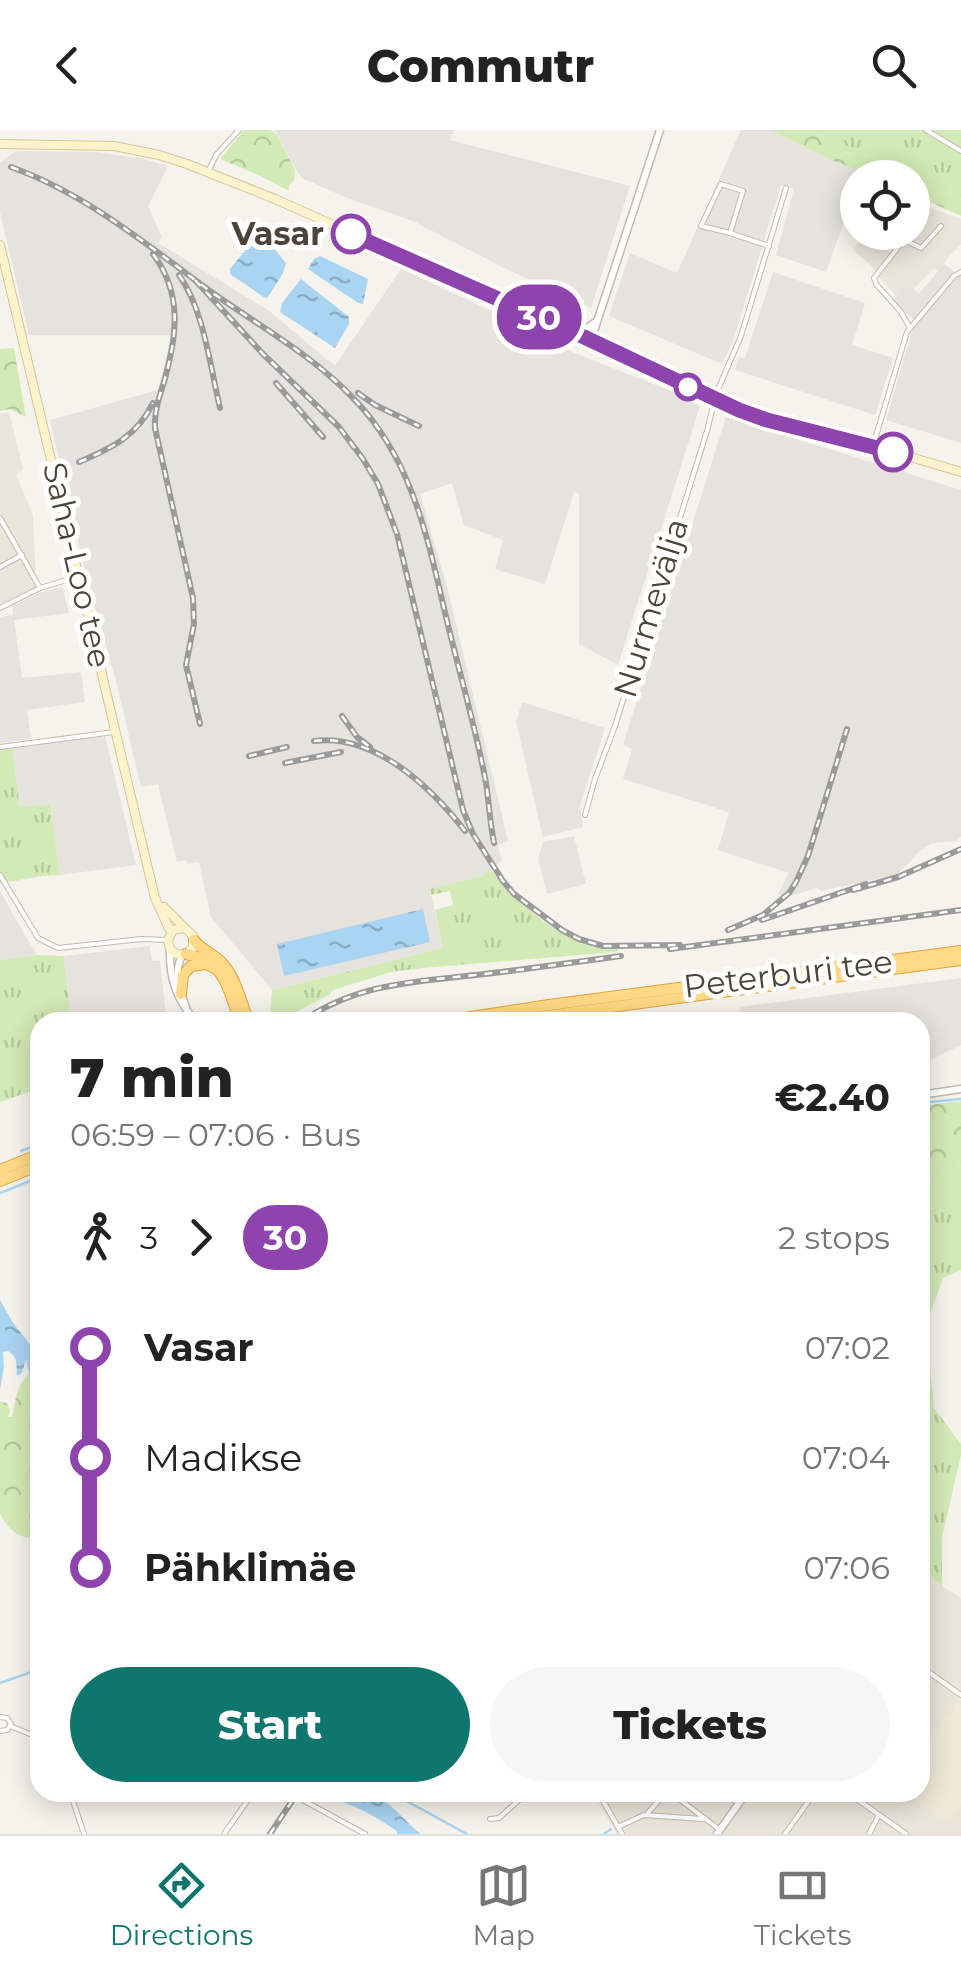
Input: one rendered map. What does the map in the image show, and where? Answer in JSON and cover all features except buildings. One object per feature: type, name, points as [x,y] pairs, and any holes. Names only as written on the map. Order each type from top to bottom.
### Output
[{"type":"highway","points":[[194,940],[228,970],[244,1012]]},
{"type":"highway","name":"Peterburi tee","points":[[504,1012],[961,952]]},
{"type":"highway","points":[[184,954],[209,960],[222,974],[236,1012]]},
{"type":"highway","name":"Peterburi tee","points":[[579,1012],[961,960]]},
{"type":"highway","points":[[181,994],[183,975],[190,966],[206,964],[222,974]]},
{"type":"highway","points":[[0,1170],[30,1158]]},
{"type":"highway","points":[[0,1181],[30,1170]]},
{"type":"main road","points":[[1,144],[114,146],[208,172],[767,420],[961,472]]},
{"type":"main road","name":"Saha-Loo tee","points":[[0,246],[155,898],[169,941]]},
{"type":"main road","name":"Saha-Loo tee","points":[[153,886],[166,911],[184,928]]},
{"type":"main road","points":[[184,928],[191,932],[193,948],[175,954],[169,941],[177,929],[184,928]]},
{"type":"street","points":[[208,172],[216,155],[240,130]]},
{"type":"street","points":[[590,340],[660,130]]},
{"type":"street","points":[[926,130],[961,151]]},
{"type":"street","points":[[730,234],[743,191],[722,184],[702,226],[769,246]]},
{"type":"street","name":"Nurmevälja","points":[[584,816],[786,188]]},
{"type":"street","points":[[910,328],[874,278],[904,240],[921,248],[941,226]]},
{"type":"street","points":[[873,446],[910,328],[961,272]]},
{"type":"street","points":[[566,329],[586,329],[598,320]]},
{"type":"street","points":[[0,518],[40,588]]},
{"type":"street","points":[[0,567],[22,555]]},
{"type":"street","points":[[0,608],[40,588],[80,576]]},
{"type":"street","points":[[0,747],[117,731]]},
{"type":"street","points":[[0,875],[38,938],[58,948],[169,941],[173,986],[187,1012]]},
{"type":"street","points":[[184,954],[176,972],[188,1012]]},
{"type":"street","points":[[930,1094],[961,1090]]},
{"type":"street","points":[[930,1673],[961,1694]]},
{"type":"street","points":[[0,1717],[30,1734]]},
{"type":"street","points":[[0,1732],[10,1726]]},
{"type":"street","points":[[73,1802],[84,1834]]},
{"type":"street","points":[[224,1834],[247,1802]]},
{"type":"street","points":[[306,1802],[365,1834]]},
{"type":"street","points":[[490,1819],[498,1818],[516,1802]]},
{"type":"street","points":[[604,1802],[622,1834]]},
{"type":"street","points":[[647,1814],[658,1802]]},
{"type":"street","points":[[681,1802],[718,1832],[739,1804],[736,1802]]},
{"type":"street","points":[[785,1834],[807,1802]]},
{"type":"street","points":[[861,1802],[906,1834]]},
{"type":"street","points":[[618,1827],[647,1814],[703,1819]]},
{"type":"street","points":[[869,1834],[879,1815]]},
{"type":"shaded area","points":[[275,130],[454,130],[450,140],[630,186],[591,308],[413,221],[302,178]]},
{"type":"shaded area","points":[[741,130],[770,130],[840,163],[840,233],[826,272],[776,255],[794,189],[781,185],[733,341],[722,364],[609,316],[630,253],[677,273]]},
{"type":"shaded area","points":[[16,151],[94,152],[168,166],[148,206],[162,237],[158,243],[268,310],[335,366],[401,269],[572,352],[700,406],[618,665],[579,644],[579,493],[574,492],[545,584],[495,569],[503,540],[464,525],[452,483],[420,494],[447,586],[508,841],[498,845],[502,861],[483,876],[430,890],[443,948],[272,990],[211,917],[199,862],[177,862],[158,784],[141,787],[50,420],[158,390],[172,335],[29,335],[0,212],[0,162]]},
{"type":"shaded area","points":[[930,208],[961,219],[961,244],[939,271],[934,268],[913,290],[907,286],[897,297],[853,250],[930,250]]},
{"type":"shaded area","points":[[944,264],[961,276],[961,443],[886,420],[915,321],[894,301],[907,285],[919,294]]},
{"type":"shaded area","points":[[773,272],[865,303],[852,345],[893,358],[875,415],[735,370],[739,357],[745,358]]},
{"type":"shaded area","points":[[9,412],[23,469],[16,475],[33,515],[36,587],[0,604],[0,414]]},
{"type":"shaded area","points":[[726,417],[961,490],[961,836],[957,841],[933,843],[897,875],[786,897],[778,894],[789,873],[718,850],[729,812],[623,779],[632,749],[623,745]]},
{"type":"shaded area","points":[[62,587],[69,613],[14,620],[22,678],[81,672],[85,702],[27,710],[31,739],[0,743],[0,617],[13,615],[12,606]]},
{"type":"shaded area","points":[[522,702],[605,728],[580,805],[583,827],[543,837],[516,722]]},
{"type":"shaded area","points":[[105,736],[136,865],[60,875],[50,804],[20,808],[12,748]]},
{"type":"shaded area","points":[[574,836],[586,884],[547,894],[538,859],[543,842]]},
{"type":"shaded area","points":[[0,891],[23,932],[37,955],[0,960]]},
{"type":"shaded area","points":[[150,946],[152,961],[160,961],[166,1012],[70,1012],[64,956]]},
{"type":"shaded area","points":[[961,978],[961,1045],[930,1060],[930,1012],[741,1012],[740,1007]]},
{"type":"shaded area","points":[[930,1576],[961,1598],[961,1695],[930,1741]]},
{"type":"shaded area","points":[[959,1698],[961,1806],[948,1823],[917,1802],[930,1802],[930,1741]]},
{"type":"shaded area","points":[[930,1798],[961,1806],[961,1834],[617,1834],[598,1802],[930,1802]]},
{"type":"green space","points":[[244,130],[270,130],[277,135],[295,170],[289,191],[220,159]]},
{"type":"green space","points":[[770,130],[812,130],[876,160],[840,160],[840,163]]},
{"type":"green space","points":[[812,130],[961,130],[961,200],[930,185],[930,160],[876,160]]},
{"type":"green space","points":[[930,185],[961,200],[961,216],[930,202]]},
{"type":"green space","points":[[14,348],[26,417],[10,409],[0,411],[0,349]]},
{"type":"green space","points":[[12,748],[20,807],[50,804],[60,875],[0,883],[0,750]]},
{"type":"green space","points":[[490,869],[519,900],[565,935],[583,943],[619,949],[391,972],[333,990],[296,1012],[270,1012],[272,990],[443,948],[435,910],[453,905],[450,891],[431,895],[430,889],[483,876]]},
{"type":"green space","points":[[64,956],[70,1012],[30,1012],[30,1092],[0,1102],[0,960]]},
{"type":"green space","points":[[961,1101],[961,1166],[930,1181],[930,1105]]},
{"type":"green space","points":[[961,1166],[961,1270],[943,1278],[930,1314],[930,1181]]},
{"type":"green space","points":[[930,1366],[934,1408],[961,1444],[942,1537],[942,1586],[930,1576]]},
{"type":"green space","points":[[29,1374],[30,1538],[16,1533],[0,1513],[0,1401],[7,1403],[8,1417],[12,1417]]},
{"type":"water","points":[[256,237],[286,263],[265,298],[230,274]]},
{"type":"water","points":[[320,256],[368,279],[363,304],[308,269]]},
{"type":"water","points":[[301,279],[349,317],[335,348],[280,312],[282,303]]},
{"type":"water","points":[[423,909],[430,942],[284,976],[277,944]]},
{"type":"water","points":[[0,1300],[30,1344],[30,1380],[26,1359],[22,1373],[17,1376],[14,1356],[3,1352],[0,1389]]},
{"type":"water","points":[[341,1802],[384,1802],[421,1834],[397,1834]]},
{"type":"waterway","points":[[930,1102],[961,1099]]},
{"type":"waterway","points":[[21,1151],[30,1148]]},
{"type":"waterway","points":[[0,1193],[30,1181]]},
{"type":"waterway","points":[[0,1683],[30,1672]]},
{"type":"waterway","points":[[408,1802],[467,1834]]},
{"type":"waterway","points":[[604,1834],[611,1829]]},
{"type":"railway","points":[[11,167],[65,191],[139,238],[322,369],[375,424],[405,476],[425,532],[478,742],[494,843]]},
{"type":"railway","points":[[153,254],[169,284],[175,316],[155,428],[193,598],[194,624],[186,665],[200,724]]},
{"type":"railway","points":[[179,275],[200,321],[220,408]]},
{"type":"railway","points":[[195,280],[264,355],[339,427],[378,484],[397,534],[463,810],[473,834],[503,881],[514,894],[579,939],[603,946],[680,945]]},
{"type":"railway","points":[[276,383],[323,437]]},
{"type":"railway","points":[[358,393],[419,426]]},
{"type":"railway","points":[[79,462],[122,440],[153,403]]},
{"type":"railway","points":[[342,716],[370,747]]},
{"type":"railway","points":[[728,930],[763,915],[796,882],[808,856],[847,729]]},
{"type":"railway","points":[[314,741],[336,741],[379,754],[436,797],[465,831]]},
{"type":"railway","points":[[249,756],[287,747]]},
{"type":"railway","points":[[285,763],[341,752]]},
{"type":"railway","points":[[853,890],[898,877],[961,849]]},
{"type":"railway","points":[[762,920],[866,884]]},
{"type":"railway","points":[[670,949],[961,910]]},
{"type":"railway","points":[[318,1012],[344,999],[389,986],[621,956]]},
{"type":"railway","points":[[270,1834],[291,1802]]},
{"type":"bus line","name":"30","points":[[351,234],[739,410],[893,452]]},
{"type":"place","name":"Vasar","points":[[351,234]]}]
